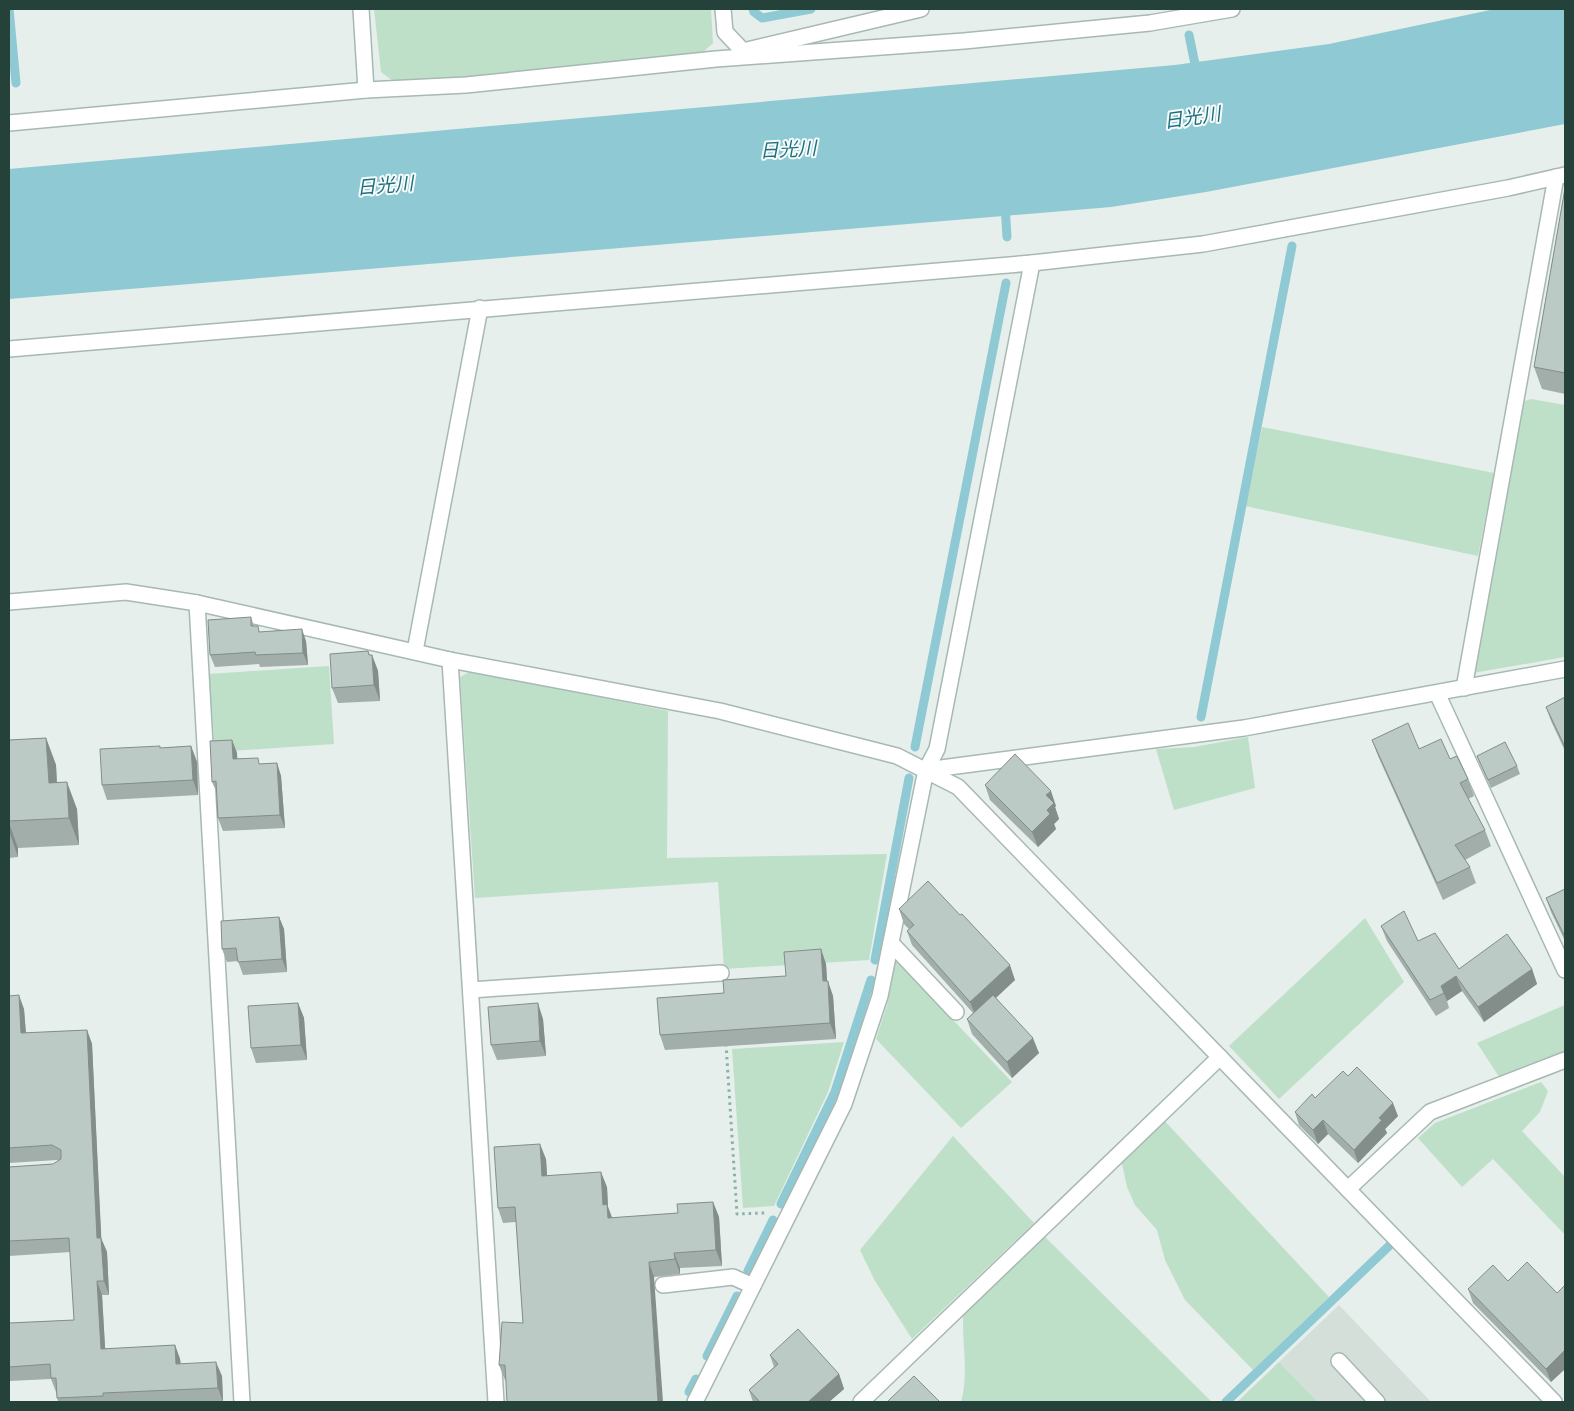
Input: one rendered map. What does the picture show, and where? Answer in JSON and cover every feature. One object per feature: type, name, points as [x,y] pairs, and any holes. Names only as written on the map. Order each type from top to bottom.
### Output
[{"type":"street","points":[[361,9],[366,90]]},
{"type":"street","points":[[723,9],[725,32],[743,51],[921,9]]},
{"type":"street","points":[[9,123],[366,90],[466,85],[716,59],[964,41],[1150,23],[1232,9]]},
{"type":"street","points":[[9,349],[1032,263],[1203,244],[1508,188],[1561,176],[1464,688]]},
{"type":"street","points":[[694,1402],[844,1104],[880,996],[926,770],[937,749],[1032,263]]},
{"type":"street","points":[[415,651],[480,308]]},
{"type":"street","points":[[9,602],[126,592],[197,603],[450,660],[720,711],[897,756],[926,770],[958,787],[1554,1402]]},
{"type":"street","points":[[197,603],[242,1402]]},
{"type":"street","points":[[450,660],[496,1402]]},
{"type":"street","points":[[926,770],[1190,736],[1565,669]]},
{"type":"street","points":[[1437,693],[1565,970]]},
{"type":"street","points":[[891,943],[956,1012]]},
{"type":"street","points":[[471,990],[721,973]]},
{"type":"street","points":[[861,1402],[1220,1057]]},
{"type":"street","points":[[1348,1189],[1430,1112],[1565,1060]]},
{"type":"street","points":[[663,1285],[733,1278],[753,1286]]},
{"type":"street","points":[[1339,1361],[1377,1402]]},
{"type":"path","points":[[726,1040],[737,1214],[790,1212]]},
{"type":"shaded area","points":[[1339,1305],[1431,1402],[1318,1402],[1279,1362]]},
{"type":"green space","points":[[374,9],[711,9],[713,43],[698,57],[397,84],[381,72]]},
{"type":"green space","points":[[1531,399],[1565,405],[1565,657],[1473,673],[1519,403]]},
{"type":"green space","points":[[1262,427],[1494,473],[1478,556],[1245,506]]},
{"type":"green space","points":[[329,666],[334,744],[215,752],[209,674]]},
{"type":"green space","points":[[471,671],[668,711],[667,858],[887,854],[869,960],[724,969],[718,882],[475,898],[460,677]]},
{"type":"green space","points":[[1248,737],[1255,788],[1174,810],[1156,749],[1194,747]]},
{"type":"green space","points":[[1365,918],[1404,982],[1279,1099],[1229,1046]]},
{"type":"green space","points":[[895,959],[1012,1082],[961,1128],[876,1039],[887,1005]]},
{"type":"green space","points":[[1565,1005],[1565,1053],[1500,1078],[1477,1043]]},
{"type":"green space","points":[[844,1042],[828,1092],[774,1206],[743,1208],[732,1049]]},
{"type":"green space","points":[[1541,1082],[1548,1091],[1540,1112],[1522,1131],[1565,1177],[1565,1235],[1493,1159],[1462,1187],[1418,1138],[1435,1123]]},
{"type":"green space","points":[[1162,1118],[1329,1297],[1253,1370],[1185,1300],[1165,1260],[1157,1230],[1135,1205],[1127,1187],[1121,1159]]},
{"type":"green space","points":[[953,1136],[1034,1223],[912,1339],[875,1281],[860,1250]]},
{"type":"green space","points":[[1043,1235],[1212,1402],[961,1402],[965,1381],[963,1314]]},
{"type":"green space","points":[[1279,1362],[1318,1402],[1237,1402]]},
{"type":"water","name":"日光川","points":[[1495,9],[1565,9],[1565,124],[1206,192],[1111,207],[9,299],[9,169],[1175,65],[1329,44]]},
{"type":"building","points":[[1565,188],[1565,373],[1534,367]]},
{"type":"building","points":[[251,617],[251,626],[258,626],[259,632],[302,629],[303,653],[256,655],[255,652],[210,655],[208,620]]},
{"type":"building","points":[[368,651],[369,655],[372,655],[374,685],[332,688],[330,654]]},
{"type":"building","points":[[1565,697],[1565,747],[1546,707]]},
{"type":"building","points":[[1408,723],[1419,749],[1441,739],[1450,759],[1457,756],[1468,779],[1460,783],[1485,830],[1455,845],[1470,867],[1437,883],[1372,740]]},
{"type":"building","points":[[46,738],[49,783],[67,782],[69,818],[9,821],[9,740]]},
{"type":"building","points":[[232,740],[233,759],[258,758],[259,764],[277,763],[280,815],[218,818],[216,781],[212,782],[210,741]]},
{"type":"building","points":[[1505,742],[1517,766],[1488,780],[1477,756]]},
{"type":"building","points":[[160,746],[160,748],[191,746],[193,780],[102,785],[100,749]]},
{"type":"building","points":[[1015,754],[1051,791],[1046,795],[1054,803],[1047,810],[1050,814],[1032,832],[985,785]]},
{"type":"building","points":[[928,881],[1010,965],[970,1002],[907,931],[914,925],[899,909]]},
{"type":"building","points":[[1565,889],[1565,937],[1546,898]]},
{"type":"building","points":[[1404,911],[1418,941],[1435,933],[1459,969],[1507,934],[1532,969],[1478,1007],[1456,976],[1441,986],[1444,993],[1430,1000],[1381,926]]},
{"type":"building","points":[[279,917],[282,959],[238,962],[236,948],[222,949],[221,921]]},
{"type":"building","points":[[821,949],[823,981],[828,981],[830,1023],[660,1035],[657,998],[724,993],[723,980],[786,976],[784,952]]},
{"type":"building","points":[[19,995],[21,1033],[87,1030],[97,1238],[101,1238],[104,1281],[97,1281],[101,1349],[175,1345],[176,1364],[216,1362],[218,1388],[103,1393],[103,1396],[57,1398],[56,1378],[51,1378],[50,1364],[9,1367],[9,1323],[74,1320],[69,1238],[9,1241],[9,1167],[53,1164],[61,1159],[61,1150],[52,1145],[9,1148],[9,996]]},
{"type":"building","points":[[993,995],[1033,1038],[1007,1062],[967,1019]]},
{"type":"building","points":[[298,1003],[301,1045],[251,1048],[248,1006]]},
{"type":"building","points":[[538,1003],[540,1041],[491,1045],[488,1007]]},
{"type":"building","points":[[1357,1067],[1393,1103],[1379,1118],[1382,1120],[1354,1150],[1323,1120],[1313,1130],[1295,1112],[1312,1094],[1315,1098],[1343,1071],[1348,1076]]},
{"type":"building","points":[[540,1144],[542,1176],[601,1172],[603,1205],[607,1204],[608,1218],[678,1213],[677,1204],[713,1202],[716,1250],[674,1253],[675,1259],[649,1262],[658,1402],[507,1402],[505,1365],[499,1365],[502,1322],[523,1323],[515,1207],[498,1208],[494,1147]]},
{"type":"building","points":[[1527,1262],[1557,1293],[1564,1286],[1565,1288],[1565,1350],[1546,1369],[1468,1289],[1493,1265],[1508,1281]]},
{"type":"building","points":[[798,1329],[839,1374],[808,1402],[760,1402],[749,1390],[778,1364],[770,1355]]},
{"type":"building","points":[[914,1376],[940,1402],[888,1401]]},
{"type":"waterway","points":[[9,9],[16,83]]},
{"type":"waterway","points":[[753,9],[762,18],[811,9]]},
{"type":"waterway","points":[[1189,35],[1197,74]]},
{"type":"waterway","points":[[1005,205],[1007,237]]},
{"type":"waterway","points":[[1201,717],[1292,246]]},
{"type":"waterway","points":[[915,747],[1006,283]]},
{"type":"waterway","points":[[875,960],[909,778]]},
{"type":"waterway","points":[[781,1204],[835,1092],[871,980]]},
{"type":"waterway","points":[[748,1271],[773,1220]]},
{"type":"waterway","points":[[1226,1402],[1389,1246]]},
{"type":"waterway","points":[[707,1356],[737,1296]]},
{"type":"waterway","points":[[689,1392],[696,1379]]}]
